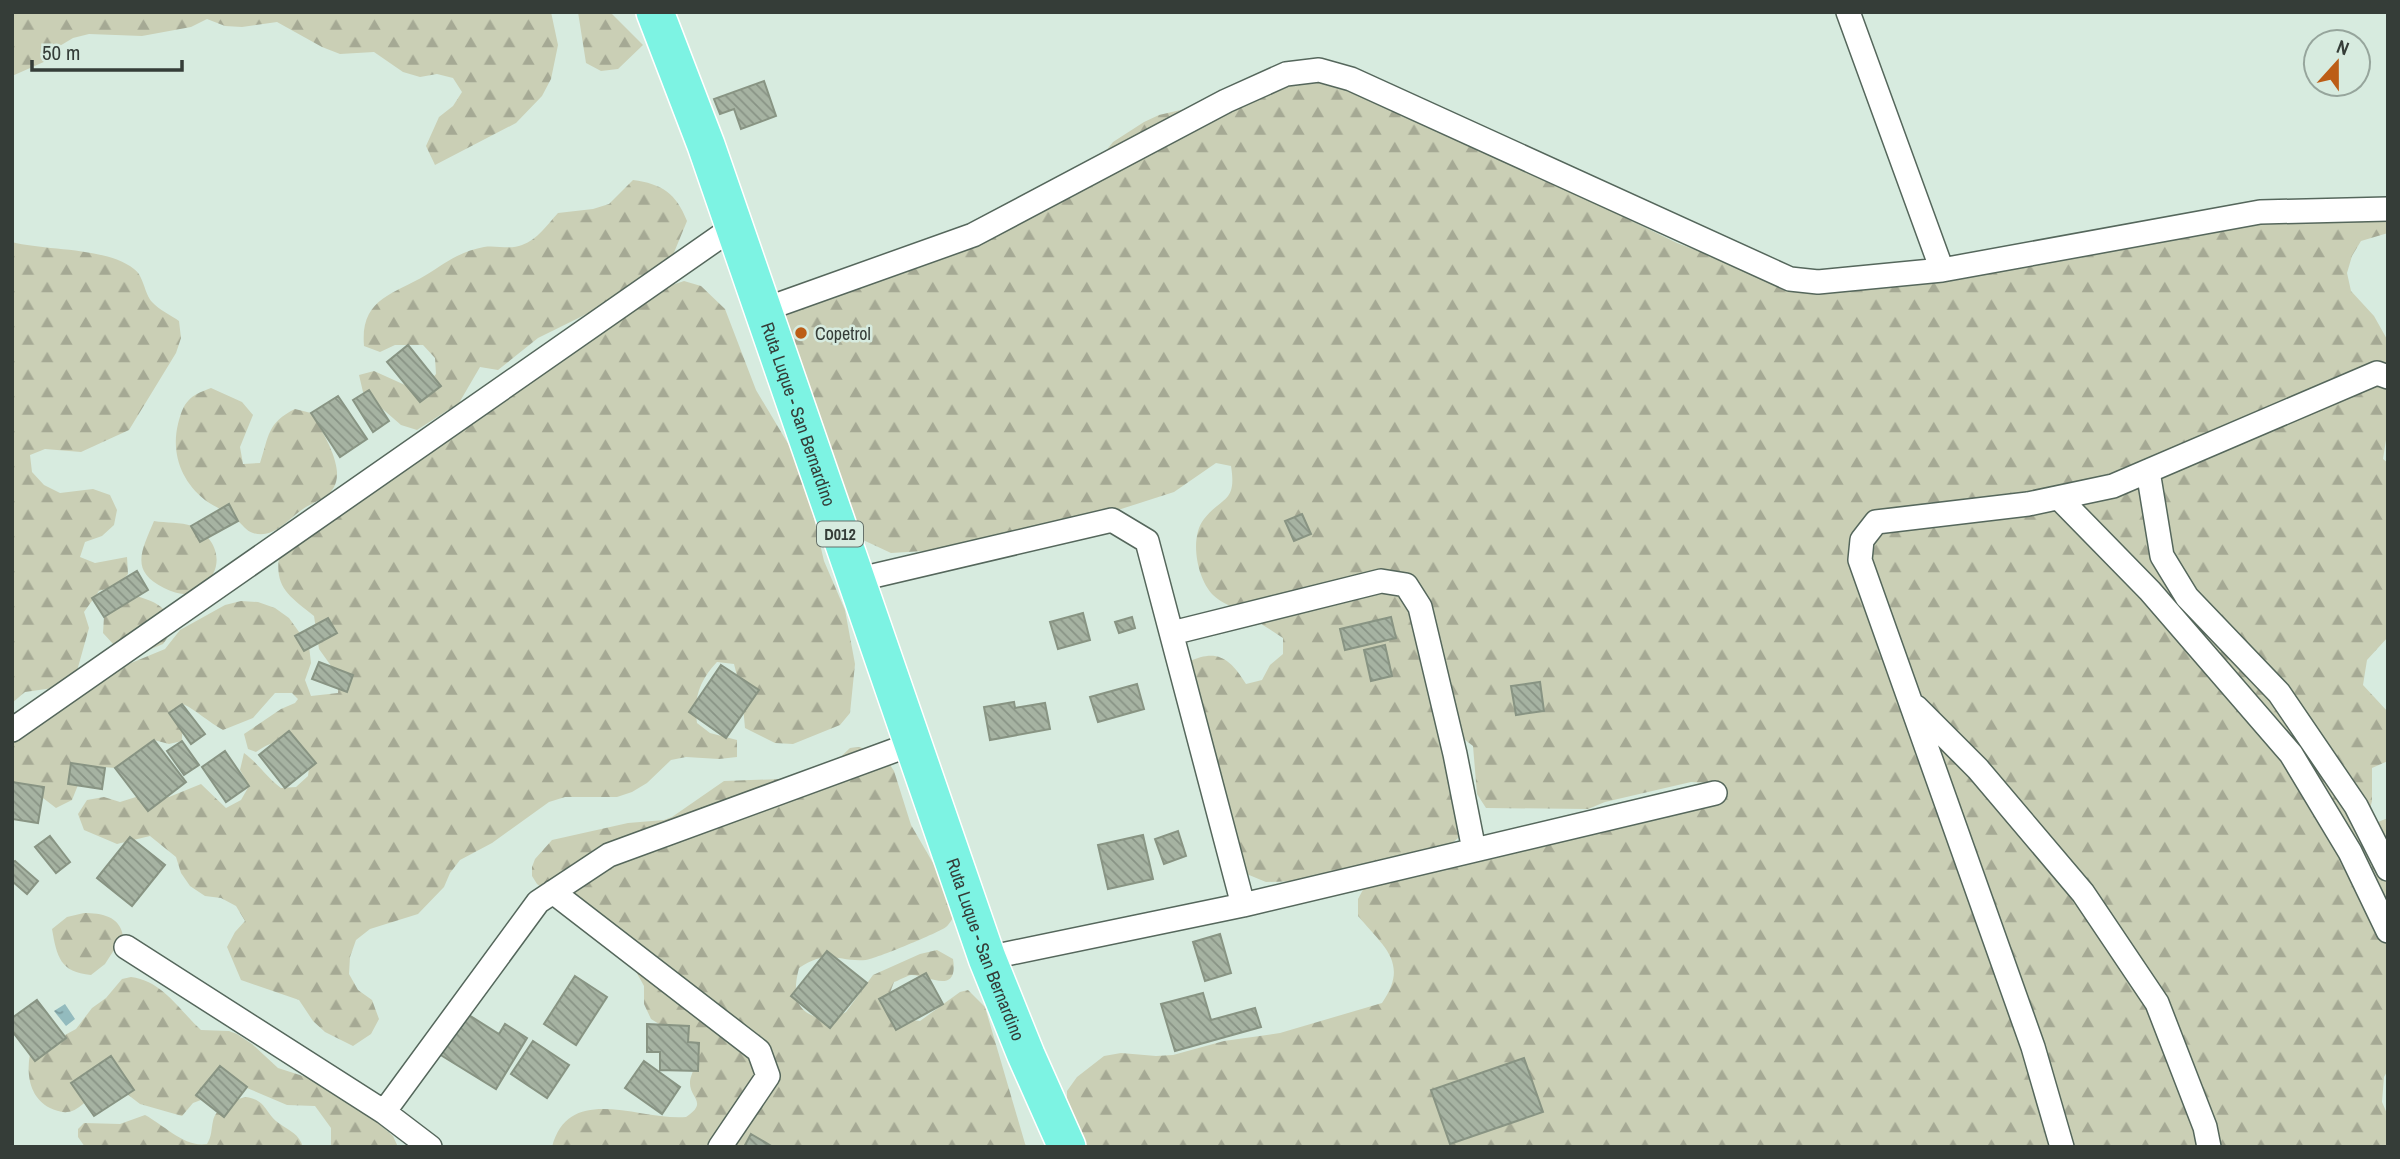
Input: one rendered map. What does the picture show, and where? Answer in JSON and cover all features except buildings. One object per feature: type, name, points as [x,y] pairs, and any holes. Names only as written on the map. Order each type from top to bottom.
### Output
[{"type":"main road","name":"Ruta Luque - San Bernardino","points":[[655,12],[706,145],[987,958],[1026,1055]]},
{"type":"main road","name":"D012","points":[[1026,1055],[1048,1147]]},
{"type":"main road","name":"D012","points":[[1026,1055],[1067,1147]]},
{"type":"street","points":[[1848,12],[1942,270]]},
{"type":"street","points":[[763,310],[973,235],[1226,101],[1286,74],[1320,70],[1350,79],[1790,279],[1818,282],[1942,270],[2260,212],[2388,209]]},
{"type":"street","points":[[12,730],[725,233],[744,256]]},
{"type":"street","points":[[2062,1147],[2033,1047],[1860,560],[1862,540],[1876,522],[2028,504],[2113,486],[2377,373],[2388,377]]},
{"type":"street","points":[[2148,471],[2162,556],[2186,597],[2279,693],[2356,806],[2388,869]]},
{"type":"street","points":[[2059,498],[2150,591],[2291,754],[2350,852],[2388,931]]},
{"type":"street","points":[[856,580],[1112,520],[1147,541],[1243,905]]},
{"type":"street","points":[[1172,633],[1381,581],[1406,585],[1420,607],[1455,754],[1474,850]]},
{"type":"street","points":[[1910,701],[1978,769],[2083,893],[2150,992],[2157,1003],[2201,1114],[2209,1147]]},
{"type":"street","points":[[384,1112],[538,902],[608,855],[901,748],[915,750]]},
{"type":"street","points":[[987,958],[1243,905],[1715,793]]},
{"type":"street","points":[[553,892],[759,1051],[768,1076],[720,1147]]},
{"type":"street","points":[[127,947],[384,1112],[430,1147]]},
{"type":"green space","points":[[12,12],[551,12],[558,45],[551,79],[542,96],[516,123],[435,165],[426,146],[439,117],[453,106],[462,92],[453,78],[437,74],[420,77],[403,72],[374,52],[340,54],[277,22],[242,27],[225,26],[207,19],[191,27],[142,36],[89,34],[73,38],[58,47],[46,61],[12,76]]},
{"type":"green space","points":[[578,12],[610,12],[643,45],[618,69],[601,71],[586,63]]},
{"type":"green space","points":[[1339,80],[1521,163],[1677,243],[1761,264],[1794,277],[1914,269],[2017,244],[2142,237],[2388,208],[2388,233],[2361,241],[2352,256],[2347,273],[2351,291],[2374,316],[2388,341],[2388,427],[2383,459],[2388,463],[2388,637],[2367,660],[2363,685],[2388,712],[2388,761],[2372,768],[2372,801],[2368,817],[2373,824],[2388,818],[2388,1070],[2384,1077],[2382,1102],[2388,1116],[2388,1147],[1082,1147],[1067,1108],[1067,1091],[1077,1077],[1104,1056],[1121,1053],[1173,1055],[1224,1041],[1280,1033],[1382,1003],[1394,977],[1393,966],[1384,946],[1358,916],[1358,899],[1366,884],[1499,848],[1571,840],[1605,832],[1706,799],[1708,783],[1691,782],[1605,802],[1588,809],[1486,808],[1477,794],[1473,746],[1460,736],[1465,822],[1458,838],[1445,849],[1300,881],[1266,882],[1236,866],[1188,662],[1207,656],[1222,658],[1246,684],[1262,680],[1270,665],[1283,654],[1283,638],[1216,598],[1207,588],[1199,569],[1196,547],[1199,527],[1230,493],[1231,466],[1216,463],[1174,492],[1090,519],[957,549],[891,553],[861,539],[786,360],[779,294],[812,281],[891,272],[1082,181],[1113,142],[1159,115],[1215,102],[1268,84]]},
{"type":"green space","points":[[633,180],[652,184],[667,192],[678,203],[687,221],[673,255],[633,288],[619,298],[538,338],[498,370],[480,367],[459,403],[417,430],[401,425],[363,392],[359,375],[374,371],[405,385],[423,388],[436,374],[435,358],[423,345],[395,345],[380,352],[364,346],[367,318],[381,300],[467,252],[484,247],[518,246],[528,242],[558,213],[593,209],[609,204]]},
{"type":"green space","points":[[12,242],[92,253],[122,262],[137,272],[152,302],[179,321],[181,338],[176,353],[129,430],[81,452],[45,449],[30,455],[32,472],[44,485],[60,493],[93,489],[110,495],[117,510],[114,525],[102,536],[85,542],[80,557],[95,563],[127,557],[128,574],[117,586],[99,591],[84,612],[89,628],[75,678],[60,687],[25,692],[12,703]]},
{"type":"green space","points":[[684,281],[701,286],[725,309],[756,390],[802,467],[824,561],[845,610],[855,664],[850,713],[840,725],[793,744],[775,743],[745,728],[742,695],[734,664],[717,662],[699,690],[697,723],[710,733],[737,740],[737,757],[686,757],[671,760],[647,783],[632,792],[617,797],[565,797],[549,802],[492,843],[460,860],[444,887],[418,914],[370,929],[356,940],[350,957],[349,974],[358,990],[372,1000],[379,1019],[371,1034],[353,1046],[325,1032],[313,1021],[299,1000],[241,980],[227,947],[245,921],[236,906],[221,898],[205,896],[190,886],[181,873],[176,857],[150,836],[117,844],[84,830],[78,814],[87,800],[104,797],[120,802],[152,792],[169,797],[201,784],[226,808],[241,800],[249,786],[240,770],[244,753],[281,788],[296,787],[308,776],[310,760],[284,743],[272,743],[256,752],[248,749],[244,734],[281,709],[295,703],[298,699],[292,693],[275,693],[253,718],[223,730],[183,704],[182,741],[169,744],[154,740],[144,751],[115,768],[92,766],[78,785],[72,800],[56,808],[30,788],[12,791],[12,725],[119,668],[165,649],[180,630],[225,605],[241,601],[258,602],[275,608],[289,618],[309,646],[311,663],[305,680],[311,696],[338,693],[339,677],[319,649],[314,616],[290,596],[281,582],[278,563],[280,551],[651,292]]},
{"type":"green space","points":[[211,388],[242,402],[253,415],[240,447],[243,464],[260,463],[270,431],[286,414],[295,409],[311,413],[327,441],[336,465],[336,480],[330,492],[274,531],[261,534],[248,531],[233,517],[205,500],[184,475],[177,456],[176,435],[185,405],[192,397]]},
{"type":"green space","points":[[154,521],[192,526],[210,540],[216,553],[216,567],[212,577],[199,592],[180,594],[164,588],[146,574],[141,559]]},
{"type":"green space","points":[[137,596],[161,607],[173,630],[163,644],[146,651],[114,645],[103,633],[104,617]]},
{"type":"green space","points":[[859,747],[884,756],[894,771],[911,825],[951,894],[956,913],[941,930],[881,955],[866,960],[826,957],[799,968],[796,989],[799,1004],[811,1015],[831,1020],[846,1012],[873,975],[920,954],[937,950],[953,959],[954,971],[946,980],[911,975],[894,982],[888,998],[903,1019],[920,1021],[960,992],[968,990],[985,1007],[1026,1147],[552,1147],[561,1127],[574,1115],[590,1110],[608,1109],[686,1117],[693,1112],[697,1104],[690,1087],[695,1065],[680,1037],[651,1019],[644,1004],[644,986],[628,957],[601,932],[537,884],[532,876],[535,859],[552,840],[628,823],[672,817],[724,781],[808,778],[825,772],[850,748]]},
{"type":"green space","points":[[84,913],[109,917],[118,924],[123,936],[105,964],[91,975],[66,967],[58,955],[52,929],[67,917]]},
{"type":"green space","points":[[131,977],[161,990],[201,1030],[237,1034],[278,1068],[337,1087],[393,1136],[398,1147],[331,1147],[331,1128],[315,1106],[287,1105],[240,1085],[193,1103],[182,1116],[140,1104],[127,1094],[101,1084],[86,1101],[72,1111],[61,1112],[43,1104],[34,1092],[29,1078],[30,1054],[76,1029],[92,1008],[106,998],[122,979]]},
{"type":"green space","points":[[246,1097],[262,1104],[275,1120],[297,1136],[303,1147],[85,1147],[78,1137],[78,1129],[84,1123],[120,1124],[145,1115],[191,1143],[207,1144],[213,1121],[221,1108]]},
{"type":"water","points":[[65,1004],[75,1019],[66,1026],[54,1011]]},
{"type":"place","name":"Copetrol","points":[[801,333]]}]
